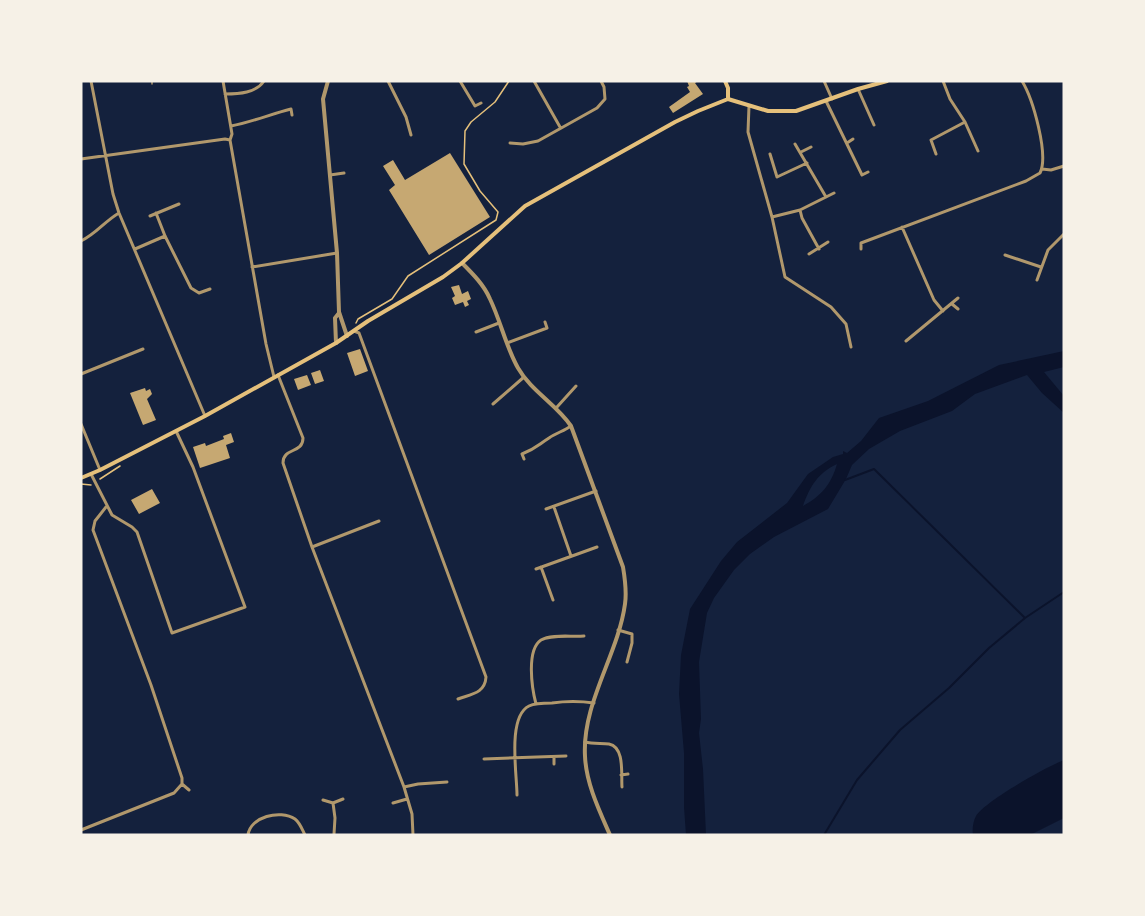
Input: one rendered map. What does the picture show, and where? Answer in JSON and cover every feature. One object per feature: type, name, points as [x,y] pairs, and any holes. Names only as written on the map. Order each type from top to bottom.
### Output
[{"type":"main road","points":[[725,81],[728,88],[728,99]]},
{"type":"main road","points":[[81,478],[205,416],[336,343],[368,321],[443,277],[462,263],[525,206],[690,114],[728,99],[768,111],[796,111],[858,88],[887,81]]},
{"type":"street","points":[[91,81],[113,194],[119,213],[205,416]]},
{"type":"street","points":[[223,81],[232,134],[230,140],[266,344],[303,438],[300,448],[286,453],[283,463],[312,546],[404,787],[412,813],[414,835]]},
{"type":"street","points":[[225,94],[252,90],[264,81]]},
{"type":"street","points":[[328,81],[323,99],[337,253],[339,312],[346,336]]},
{"type":"street","points":[[388,81],[406,117],[411,135]]},
{"type":"street","points":[[460,81],[475,106],[481,103]]},
{"type":"street","points":[[534,81],[560,127]]},
{"type":"street","points":[[510,143],[523,144],[538,141],[597,108],[605,99],[602,81]]},
{"type":"street","points":[[824,81],[832,99]]},
{"type":"street","points":[[944,81],[950,99],[965,122],[978,151]]},
{"type":"street","points":[[861,249],[861,243],[1036,177],[1043,164],[1036,119],[1029,94],[1022,81]]},
{"type":"street","points":[[858,88],[874,125]]},
{"type":"street","points":[[826,101],[862,175],[868,172]]},
{"type":"street","points":[[749,106],[748,132],[772,217],[785,277],[831,307],[846,324],[851,347]]},
{"type":"street","points":[[231,126],[252,122],[270,114],[291,109],[292,115]]},
{"type":"street","points":[[936,154],[931,140],[965,122]]},
{"type":"street","points":[[847,143],[853,139]]},
{"type":"street","points":[[81,159],[230,140]]},
{"type":"street","points":[[795,144],[826,197]]},
{"type":"street","points":[[801,152],[811,147]]},
{"type":"street","points":[[770,154],[777,177],[807,163]]},
{"type":"street","points":[[1042,169],[1051,170],[1064,166]]},
{"type":"street","points":[[330,176],[344,173]]},
{"type":"street","points":[[772,217],[800,210],[834,193]]},
{"type":"street","points":[[150,216],[179,204]]},
{"type":"street","points":[[800,210],[819,249]]},
{"type":"street","points":[[81,241],[119,213]]},
{"type":"street","points":[[156,213],[191,288],[199,293],[210,289]]},
{"type":"street","points":[[902,227],[934,300],[943,311]]},
{"type":"street","points":[[1037,280],[1048,250],[1064,234]]},
{"type":"street","points":[[135,249],[165,236]]},
{"type":"street","points":[[809,254],[828,242]]},
{"type":"street","points":[[252,267],[337,253]]},
{"type":"street","points":[[1005,255],[1041,267]]},
{"type":"street","points":[[462,263],[483,286],[512,357],[524,377],[557,407],[571,426],[619,552],[625,581],[625,606],[594,703],[585,742],[585,761],[589,780],[610,835]]},
{"type":"street","points":[[906,341],[958,298]]},
{"type":"street","points":[[952,303],[958,309]]},
{"type":"street","points":[[336,343],[335,318],[339,312]]},
{"type":"street","points":[[507,343],[547,328],[545,322]]},
{"type":"street","points":[[476,332],[500,323]]},
{"type":"street","points":[[354,331],[359,333],[486,677],[483,688],[479,692],[458,699]]},
{"type":"street","points":[[909,331],[913,334]]},
{"type":"street","points":[[81,374],[143,350]]},
{"type":"street","points":[[494,404],[524,377]]},
{"type":"street","points":[[557,407],[576,386]]},
{"type":"street","points":[[81,424],[100,470]]},
{"type":"street","points":[[524,459],[522,454],[571,426]]},
{"type":"street","points":[[91,474],[112,515],[137,532],[172,633],[244,607],[193,467],[176,431]]},
{"type":"street","points":[[546,509],[596,491]]},
{"type":"street","points":[[81,830],[174,793],[182,784],[151,685],[93,530],[95,521],[106,507]]},
{"type":"street","points":[[554,507],[571,556]]},
{"type":"street","points":[[312,546],[379,521]]},
{"type":"street","points":[[536,569],[597,547]]},
{"type":"street","points":[[541,567],[553,600]]},
{"type":"street","points":[[618,630],[632,634],[627,662]]},
{"type":"street","points":[[536,704],[531,660],[535,646],[542,640],[551,638],[584,636]]},
{"type":"street","points":[[623,652],[629,654]]},
{"type":"street","points":[[518,795],[515,730],[517,720],[528,706],[564,701],[594,703]]},
{"type":"street","points":[[585,742],[610,744],[618,748],[622,787]]},
{"type":"street","points":[[484,759],[566,756]]},
{"type":"street","points":[[554,757],[554,764]]},
{"type":"street","points":[[621,775],[628,774]]},
{"type":"street","points":[[404,787],[447,782]]},
{"type":"street","points":[[182,784],[189,789]]},
{"type":"street","points":[[323,800],[333,803],[343,799]]},
{"type":"street","points":[[393,803],[407,799]]},
{"type":"street","points":[[333,803],[334,835]]},
{"type":"street","points":[[248,835],[251,824],[256,820],[282,815],[300,824],[305,835]]},
{"type":"path","points":[[356,322],[392,299],[408,276],[496,220],[498,212],[495,206],[480,190],[464,164],[465,131],[471,122],[495,102],[509,81]]},
{"type":"path","points":[[99,481],[101,476]]},
{"type":"path","points":[[81,484],[92,485]]},
{"type":"water","points":[[1064,351],[1064,367],[1044,372],[1064,396],[1064,413],[1042,393],[1027,375],[975,394],[952,411],[900,431],[869,449],[852,465],[828,509],[774,537],[750,554],[734,570],[714,598],[707,613],[699,662],[701,719],[699,733],[706,835],[686,835],[684,753],[679,694],[681,655],[690,609],[721,561],[737,542],[787,503],[808,474],[833,457],[843,454],[843,451],[847,453],[861,441],[879,418],[928,401],[999,365]],"holes":[[[837,464],[832,478],[824,489],[803,506],[812,486],[820,476]]]},
{"type":"water","points":[[1064,760],[1064,818],[1030,835],[973,835],[976,816],[991,802]]},
{"type":"building","points":[[687,81],[698,81],[695,83],[703,94],[673,113],[669,107],[690,92]]},
{"type":"building","points":[[450,153],[490,217],[429,255],[389,190],[395,185],[383,166],[393,160],[405,180]]},
{"type":"building","points":[[459,285],[462,294],[468,291],[471,299],[467,301],[469,305],[465,307],[463,302],[455,305],[452,298],[455,296],[451,287]]},
{"type":"building","points":[[360,349],[368,371],[355,376],[347,353]]},
{"type":"building","points":[[320,370],[324,381],[315,384],[311,373]]},
{"type":"building","points":[[307,375],[311,385],[298,390],[294,379]]},
{"type":"building","points":[[145,388],[146,391],[150,389],[152,394],[147,399],[156,420],[143,425],[130,393]]},
{"type":"building","points":[[231,433],[234,442],[226,445],[230,458],[200,468],[193,447],[205,443],[206,446],[224,439],[223,436]]},
{"type":"building","points":[[152,489],[160,503],[139,514],[131,500]]},
{"type":"waterway","points":[[845,480],[874,469],[1025,618]]},
{"type":"waterway","points":[[824,835],[857,780],[900,730],[949,688],[989,648],[1025,618],[1064,592]]}]
